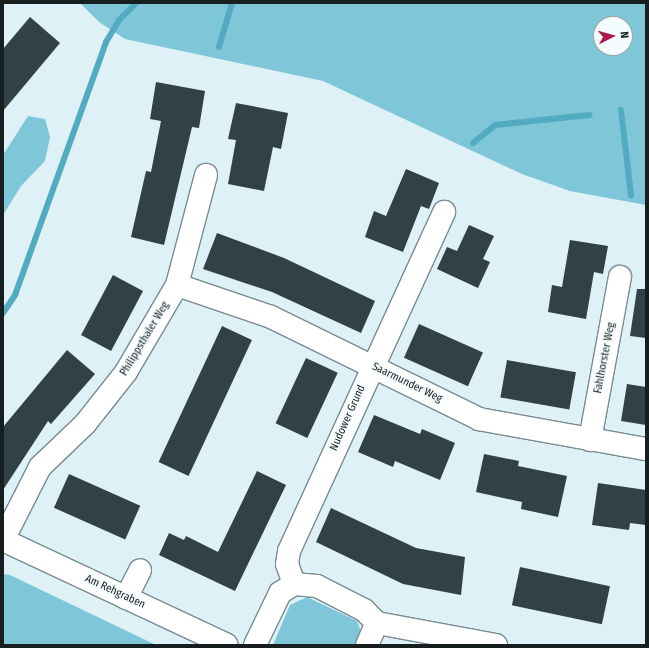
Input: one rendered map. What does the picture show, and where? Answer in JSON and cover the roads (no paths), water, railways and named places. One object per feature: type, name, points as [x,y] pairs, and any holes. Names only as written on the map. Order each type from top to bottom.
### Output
[{"type":"street","name":"Philippsthaler Weg","points":[[3,540],[40,467],[85,424],[126,372],[177,285],[206,174]]},
{"type":"street","name":"Nudower Grund","points":[[294,584],[287,564],[289,551],[371,366],[444,212]]},
{"type":"street","name":"Fahlhorster Weg","points":[[590,440],[620,277]]},
{"type":"street","name":"Saarmunder Weg","points":[[177,285],[271,316],[479,419],[646,449]]},
{"type":"street","name":"Am Rehgraben","points":[[3,540],[227,645]]},
{"type":"street","points":[[126,598],[140,570]]},
{"type":"street","points":[[255,645],[280,594],[294,584],[317,586],[364,610],[377,623],[496,645]]},
{"type":"street","points":[[367,645],[377,623]]},
{"type":"waterway","points":[[3,313],[15,295],[106,42],[119,20],[136,3]]},
{"type":"waterway","points":[[219,47],[232,3]]},
{"type":"waterway","points":[[621,110],[631,195]]},
{"type":"waterway","points":[[473,143],[495,125],[589,115]]}]
